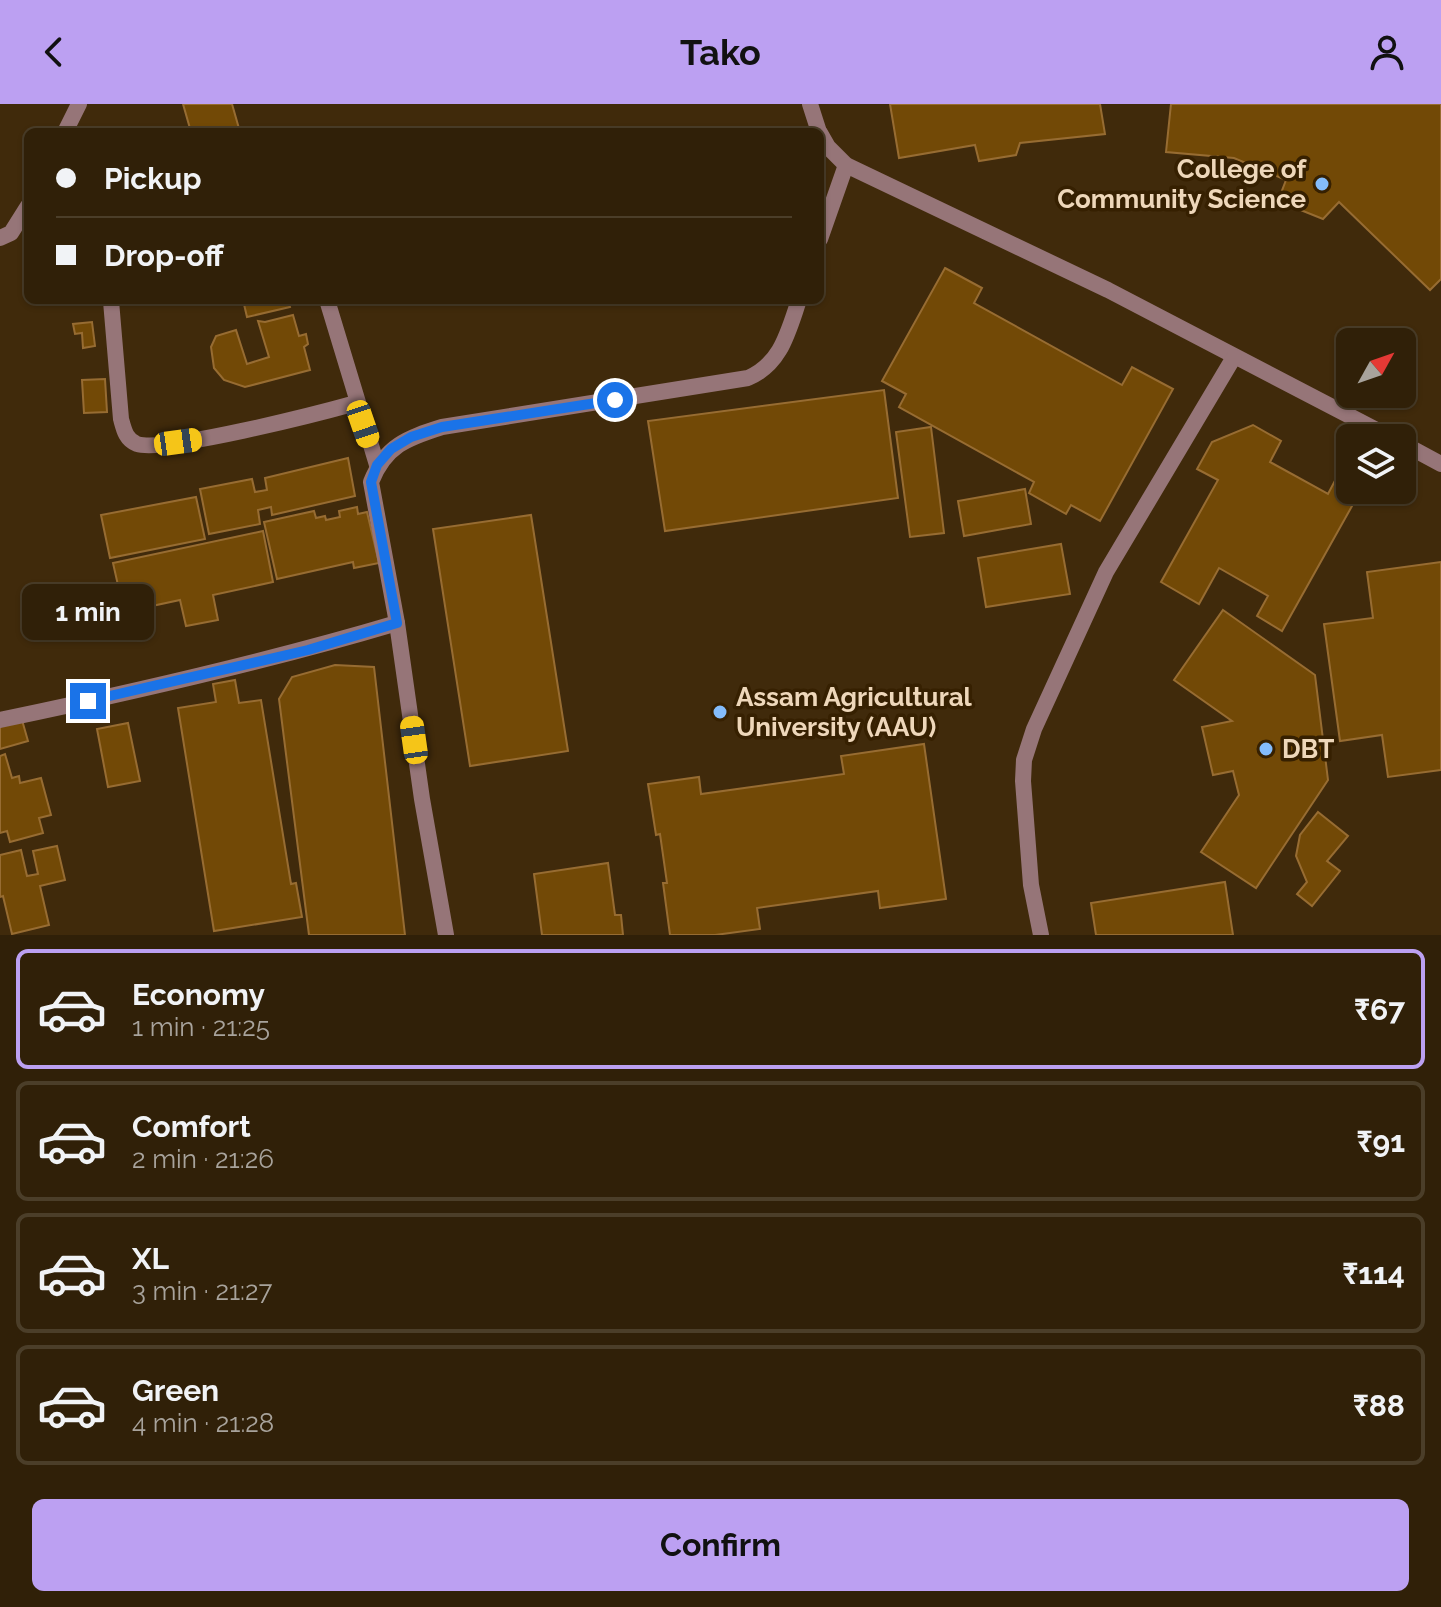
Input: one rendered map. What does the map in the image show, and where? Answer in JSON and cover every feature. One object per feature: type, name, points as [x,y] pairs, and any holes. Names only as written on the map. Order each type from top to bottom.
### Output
[{"type":"lane","points":[[67,128],[79,104]]},
{"type":"lane","points":[[810,104],[818,128]]},
{"type":"lane","points":[[824,140],[846,165],[1108,290],[1365,424]]},
{"type":"lane","points":[[824,228],[846,165]]},
{"type":"lane","points":[[0,238],[11,233],[24,212]]},
{"type":"lane","points":[[111,304],[121,419],[125,433],[132,442],[150,445],[198,439],[356,403]]},
{"type":"lane","points":[[328,304],[377,465]]},
{"type":"lane","points":[[446,935],[422,799],[397,623],[371,482],[377,465],[391,449],[411,437],[442,427],[748,378],[760,373],[783,348],[798,304]]},
{"type":"lane","points":[[1041,935],[1031,885],[1023,781],[1024,760],[1034,729],[1106,572],[1234,357]]},
{"type":"lane","points":[[1416,451],[1441,464]]},
{"type":"lane","points":[[0,720],[308,650],[397,623]]},
{"type":"building","points":[[183,104],[232,104],[239,128],[190,128]]},
{"type":"building","points":[[890,104],[1100,104],[1105,134],[1020,143],[1016,155],[979,161],[975,145],[899,158]]},
{"type":"building","name":"College of Community Science","points":[[1171,104],[1441,104],[1441,279],[1430,290],[1339,202],[1323,219],[1278,201],[1286,180],[1234,158],[1166,152]]},
{"type":"building","points":[[945,268],[982,288],[974,303],[1122,385],[1132,367],[1173,389],[1100,521],[1071,505],[1066,514],[1029,493],[1034,482],[899,407],[906,394],[882,381]]},
{"type":"building","points":[[244,304],[289,304],[290,307],[247,317]]},
{"type":"building","points":[[293,315],[299,336],[306,334],[308,344],[304,347],[310,370],[245,387],[224,380],[214,368],[211,347],[216,336],[236,330],[247,364],[269,357],[258,321]]},
{"type":"building","points":[[92,322],[95,346],[83,348],[82,333],[75,334],[73,324]]},
{"type":"building","points":[[105,379],[107,412],[84,413],[82,380]]},
{"type":"building","points":[[884,390],[898,498],[665,531],[648,421]]},
{"type":"building","points":[[1253,425],[1281,441],[1270,462],[1328,494],[1336,479],[1336,504],[1353,504],[1282,631],[1257,616],[1268,596],[1219,568],[1199,604],[1161,582],[1218,480],[1197,469],[1212,442]]},
{"type":"building","points":[[931,427],[944,533],[910,537],[896,432]]},
{"type":"building","points":[[348,458],[355,496],[272,515],[271,507],[258,510],[260,524],[209,534],[200,489],[252,479],[255,492],[267,490],[265,478]]},
{"type":"building","points":[[1025,489],[1031,524],[964,536],[958,501]]},
{"type":"building","points":[[196,497],[205,539],[110,558],[101,515]]},
{"type":"building","points":[[357,507],[358,514],[367,512],[379,563],[354,568],[353,562],[277,579],[264,522],[314,511],[316,518],[325,516],[326,520],[340,517],[339,511]]},
{"type":"building","points":[[531,515],[568,751],[470,766],[433,529]]},
{"type":"building","points":[[263,531],[273,582],[213,595],[218,620],[186,626],[180,600],[124,612],[113,563]]},
{"type":"building","points":[[1061,544],[1070,594],[986,607],[978,558]]},
{"type":"building","points":[[1441,562],[1441,770],[1388,777],[1382,735],[1340,741],[1324,624],[1373,618],[1367,572]]},
{"type":"building","name":"DBT","points":[[1223,610],[1315,675],[1328,780],[1256,888],[1201,852],[1239,795],[1233,771],[1213,775],[1202,727],[1232,721],[1174,680]]},
{"type":"building","points":[[335,665],[374,667],[405,935],[309,935],[279,699],[292,677]]},
{"type":"building","points":[[235,680],[239,703],[261,700],[291,884],[296,883],[302,917],[214,931],[178,708],[216,702],[213,684]]},
{"type":"building","points":[[22,720],[28,741],[0,749],[0,725]]},
{"type":"building","points":[[128,723],[140,781],[108,787],[97,729]]},
{"type":"building","points":[[924,744],[946,899],[880,908],[878,891],[757,908],[760,929],[715,935],[670,935],[660,834],[656,835],[648,784],[699,777],[701,794],[844,774],[841,756]]},
{"type":"building","points":[[5,754],[12,778],[19,776],[20,783],[41,778],[51,815],[39,818],[43,833],[10,842],[7,831],[0,833],[0,756]]},
{"type":"building","points":[[1318,812],[1348,836],[1327,861],[1340,871],[1312,906],[1297,894],[1307,882],[1296,856],[1300,835]]},
{"type":"building","points":[[57,846],[65,880],[40,886],[49,925],[12,934],[3,896],[0,897],[0,855],[21,850],[27,876],[38,874],[33,851]]},
{"type":"building","points":[[608,863],[615,915],[621,915],[623,935],[542,935],[534,874]]},
{"type":"building","points":[[1225,882],[1233,935],[1096,935],[1091,903]]},
{"type":"place","name":"College of Community Science","points":[[1322,184]]},
{"type":"place","name":"Assam Agricultural University (AAU)","points":[[720,712]]},
{"type":"place","name":"DBT","points":[[1266,749]]},
{"type":"route","points":[[88,701],[308,650],[397,623],[371,482],[377,465],[391,449],[411,437],[442,427],[615,400]]}]
